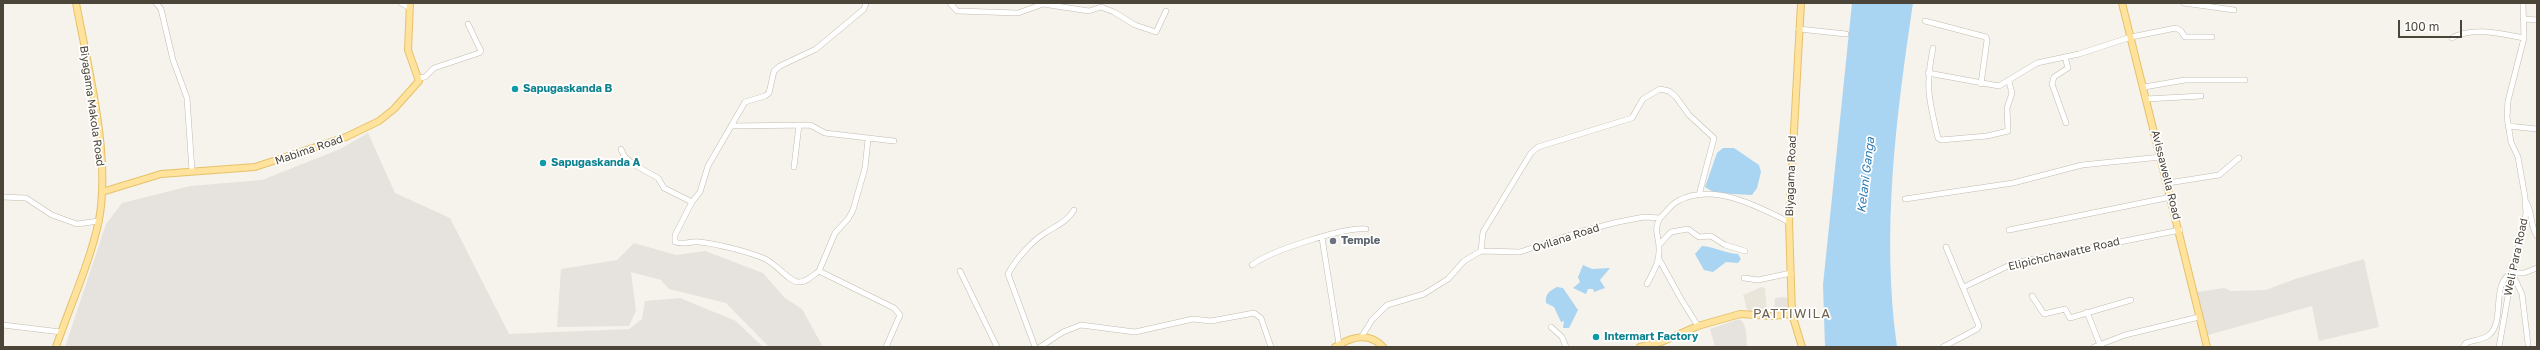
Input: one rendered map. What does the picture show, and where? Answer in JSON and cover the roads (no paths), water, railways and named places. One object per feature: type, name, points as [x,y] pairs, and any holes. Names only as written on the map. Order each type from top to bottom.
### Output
[{"type":"main road","name":"Biyagama Makola Road","points":[[56,347],[99,221],[102,192],[97,126],[76,3]]},
{"type":"main road","name":"Biyagama Road","points":[[1801,3],[1789,222],[1792,314],[1802,347]]},
{"type":"main road","name":"Avissawella Road","points":[[2122,3],[2180,230],[2206,347]]},
{"type":"main road","points":[[410,6],[408,50],[419,78]]},
{"type":"main road","name":"Mabima Road","points":[[102,192],[161,174],[264,165],[367,129],[394,108],[417,86],[419,78]]},
{"type":"main road","points":[[1644,347],[1661,342],[1698,326],[1740,314],[1772,316],[1792,314]]},
{"type":"main road","points":[[1337,346],[1362,336],[1375,340],[1383,347]]},
{"type":"street","points":[[156,3],[161,9],[173,60],[188,98],[192,171]]},
{"type":"street","points":[[402,3],[410,6]]},
{"type":"street","points":[[866,3],[864,9],[816,49],[780,66],[771,78],[769,93],[765,96],[744,102],[708,166],[700,192],[692,202],[675,235],[675,242],[681,244],[700,242],[762,257],[772,262],[792,280],[798,282],[806,281],[820,271],[834,232],[848,220],[853,210],[865,168],[868,139]]},
{"type":"street","points":[[950,3],[957,11],[970,12],[1018,13],[1043,4],[1089,11],[1101,7],[1114,12],[1135,26],[1156,32],[1166,11]]},
{"type":"street","points":[[2184,3],[2234,10]]},
{"type":"street","name":"Weli Para Road","points":[[2499,347],[2512,273],[2524,224],[2525,201],[2518,157],[2508,126],[2508,101],[2524,38],[2525,19],[2523,3]]},
{"type":"street","points":[[2525,19],[2537,20]]},
{"type":"street","points":[[1925,21],[1986,36],[1987,40],[1981,84]]},
{"type":"street","points":[[419,78],[425,77],[434,68],[479,54],[481,51],[468,24]]},
{"type":"street","points":[[1928,73],[1981,84],[1999,86],[2009,82],[2029,67],[2131,37],[2176,28],[2181,31],[2185,38],[2212,37]]},
{"type":"street","points":[[1800,29],[1846,34]]},
{"type":"street","points":[[2452,38],[2470,33],[2489,32],[2524,38]]},
{"type":"street","points":[[1933,48],[1928,73],[1927,91],[1938,138],[1945,141],[2008,131],[2007,108],[2012,92],[2009,82]]},
{"type":"street","points":[[2065,57],[2068,68],[2054,77],[2052,84],[2066,123]]},
{"type":"street","points":[[2144,87],[2180,80],[2246,80]]},
{"type":"street","points":[[1362,336],[1372,320],[1386,305],[1424,294],[1448,279],[1464,261],[1482,251],[1483,232],[1531,153],[1538,147],[1632,118],[1643,99],[1660,89],[1669,91],[1676,97],[1689,115],[1714,138],[1699,195]]},
{"type":"street","points":[[2146,99],[2201,96]]},
{"type":"street","points":[[794,167],[799,125]]},
{"type":"street","points":[[731,126],[810,125],[825,133],[894,141]]},
{"type":"street","points":[[2508,126],[2537,129]]},
{"type":"street","points":[[621,149],[624,156],[634,164],[658,178],[664,188],[692,202]]},
{"type":"street","points":[[1905,199],[2013,183],[2082,165],[2161,157]]},
{"type":"street","points":[[2168,183],[2219,175],[2239,158]]},
{"type":"street","points":[[1647,284],[1659,259],[1659,245],[1656,234],[1660,218],[1677,202],[1699,195],[1739,198],[1789,222]]},
{"type":"street","points":[[3,197],[26,198],[52,215],[77,224],[99,221]]},
{"type":"street","points":[[2009,230],[2171,197]]},
{"type":"street","points":[[2525,201],[2530,207],[2531,225],[2537,236]]},
{"type":"street","points":[[1035,347],[1008,274],[1025,250],[1044,233],[1068,219],[1074,210]]},
{"type":"street","name":"Ovilana Road","points":[[1482,251],[1520,252],[1579,232],[1618,222],[1644,217],[1660,218]]},
{"type":"street","points":[[1252,265],[1307,240],[1322,238],[1348,229],[1366,229]]},
{"type":"street","points":[[1659,245],[1671,232],[1688,229],[1699,237],[1711,236],[1725,245],[1745,251]]},
{"type":"street","name":"Elipichchawatte Road","points":[[1964,287],[2014,263],[2180,230]]},
{"type":"street","points":[[1322,238],[1337,346]]},
{"type":"street","points":[[1943,347],[1977,329],[1979,326],[1946,247]]},
{"type":"street","points":[[1659,259],[1680,299],[1698,326]]},
{"type":"street","points":[[2463,347],[2466,343],[2485,337],[2494,329],[2501,289],[2505,278],[2512,273],[2524,273],[2537,268]]},
{"type":"street","points":[[820,271],[899,311],[900,315],[886,347]]},
{"type":"street","points":[[960,271],[997,347]]},
{"type":"street","points":[[2512,273],[2522,294],[2528,344]]},
{"type":"street","points":[[1744,278],[1758,280],[1791,274]]},
{"type":"street","points":[[2032,296],[2047,315],[2062,309],[2070,318],[2131,300]]},
{"type":"street","points":[[1040,347],[1063,332],[1081,325],[1135,332],[1193,319],[1210,321],[1254,312],[1261,318],[1271,347]]},
{"type":"street","points":[[2087,312],[2100,345]]},
{"type":"street","points":[[2094,347],[2125,335],[2199,317]]},
{"type":"street","points":[[3,325],[61,332]]},
{"type":"street","points":[[1551,327],[1562,337],[1566,347]]},
{"type":"water","name":"Kelani Ganga","points":[[1852,3],[1913,3],[1896,132],[1891,218],[1890,261],[1892,304],[1897,347],[1825,347],[1823,285]]},
{"type":"water","points":[[1723,148],[1734,148],[1759,165],[1761,172],[1757,188],[1752,195],[1715,193],[1705,187],[1717,153]]},
{"type":"water","points":[[1702,246],[1738,254],[1741,259],[1738,263],[1726,262],[1713,272],[1704,270],[1695,254]]},
{"type":"water","points":[[1583,265],[1592,269],[1610,268],[1600,280],[1605,288],[1594,292],[1593,289],[1588,289],[1586,294],[1573,288],[1580,282],[1578,277]]},
{"type":"water","points":[[1557,287],[1563,288],[1578,310],[1569,328],[1563,328],[1564,321],[1561,322],[1554,307],[1546,303],[1548,293]]},
{"type":"place","name":"Sapugaskanda B","points":[[515,89]]},
{"type":"place","name":"Sapugaskanda A","points":[[543,163]]},
{"type":"place","name":"Temple","points":[[1333,241]]},
{"type":"place","name":"Intermart Factory","points":[[1596,337]]},
{"type":"district","name":"PATTIWILA","points":[[1792,314]]}]
